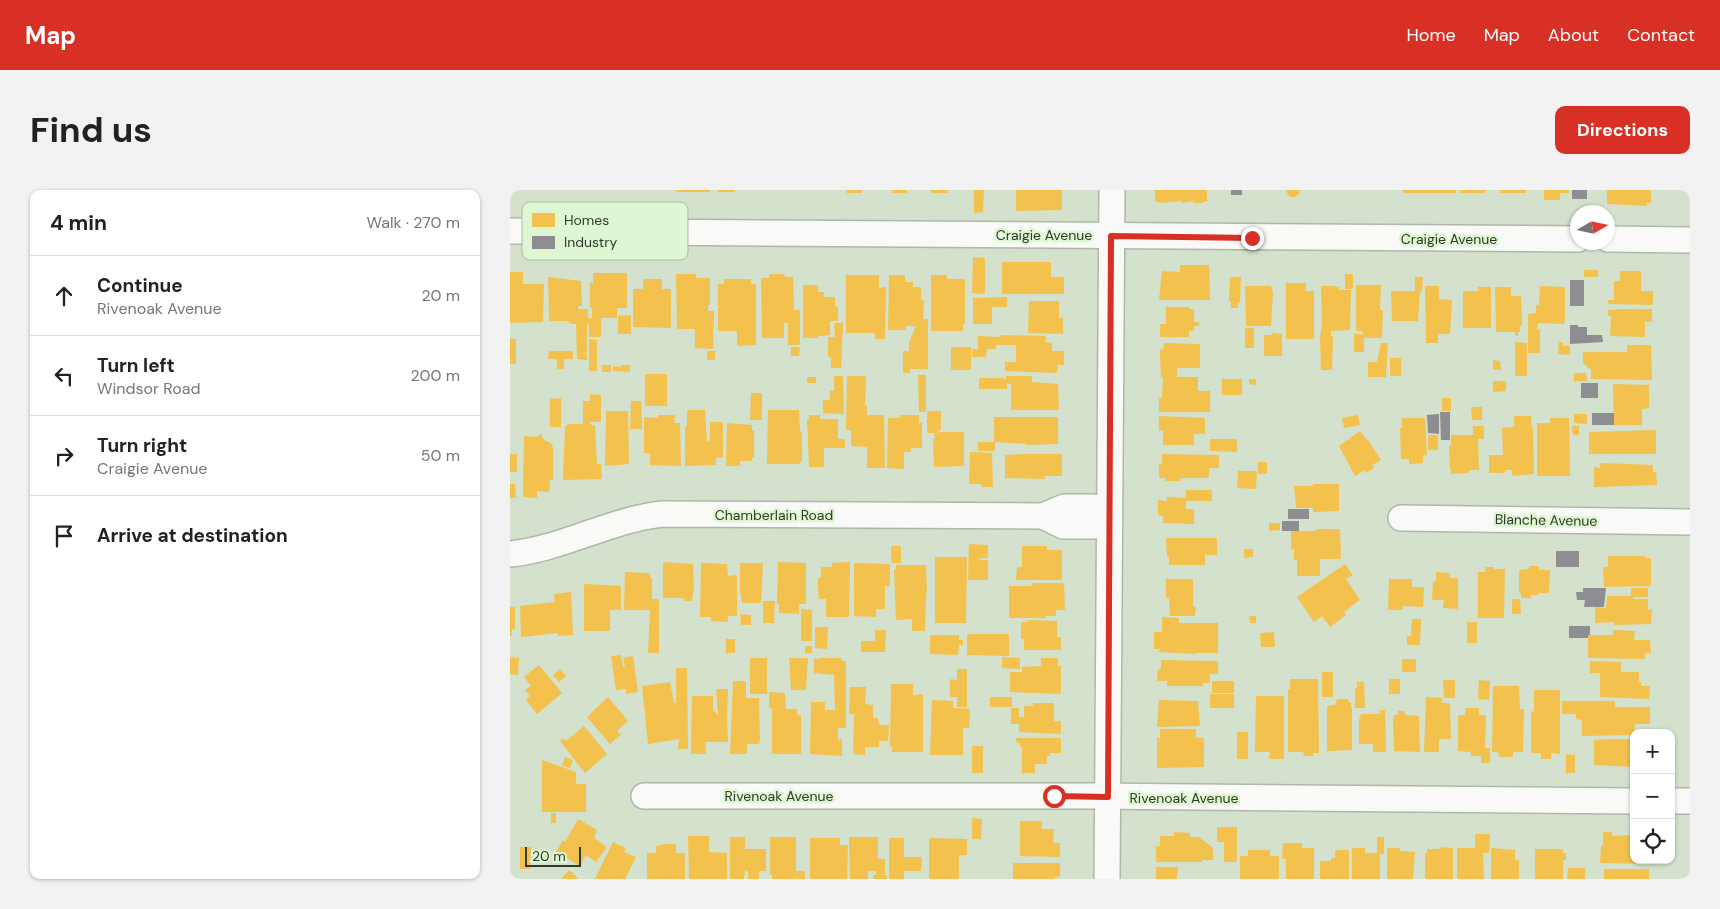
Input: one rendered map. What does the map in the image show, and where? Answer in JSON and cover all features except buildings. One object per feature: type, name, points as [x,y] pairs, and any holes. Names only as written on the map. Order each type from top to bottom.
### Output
[{"type":"street","points":[[1107,879],[1112,200]]},
{"type":"street","name":"Craigie Avenue","points":[[688,232],[1570,239]]},
{"type":"street","points":[[1615,240],[1690,240]]},
{"type":"street","name":"Chamberlain Road","points":[[510,554],[538,549],[632,519],[662,514],[1043,516],[1063,526],[1093,526],[1109,516]]},
{"type":"street","name":"Blanche Avenue","points":[[1401,518],[1690,522]]},
{"type":"street","name":"Rivenoak Avenue","points":[[644,796],[1630,801]]},
{"type":"street","points":[[1675,801],[1690,801]]},
{"type":"path","points":[[1112,200],[1570,214]]},
{"type":"path","points":[[1615,214],[1674,215]]},
{"type":"path","points":[[1132,772],[1630,776]]},
{"type":"route","points":[[1054,796],[1108,797],[1111,236],[1252,238]]}]
